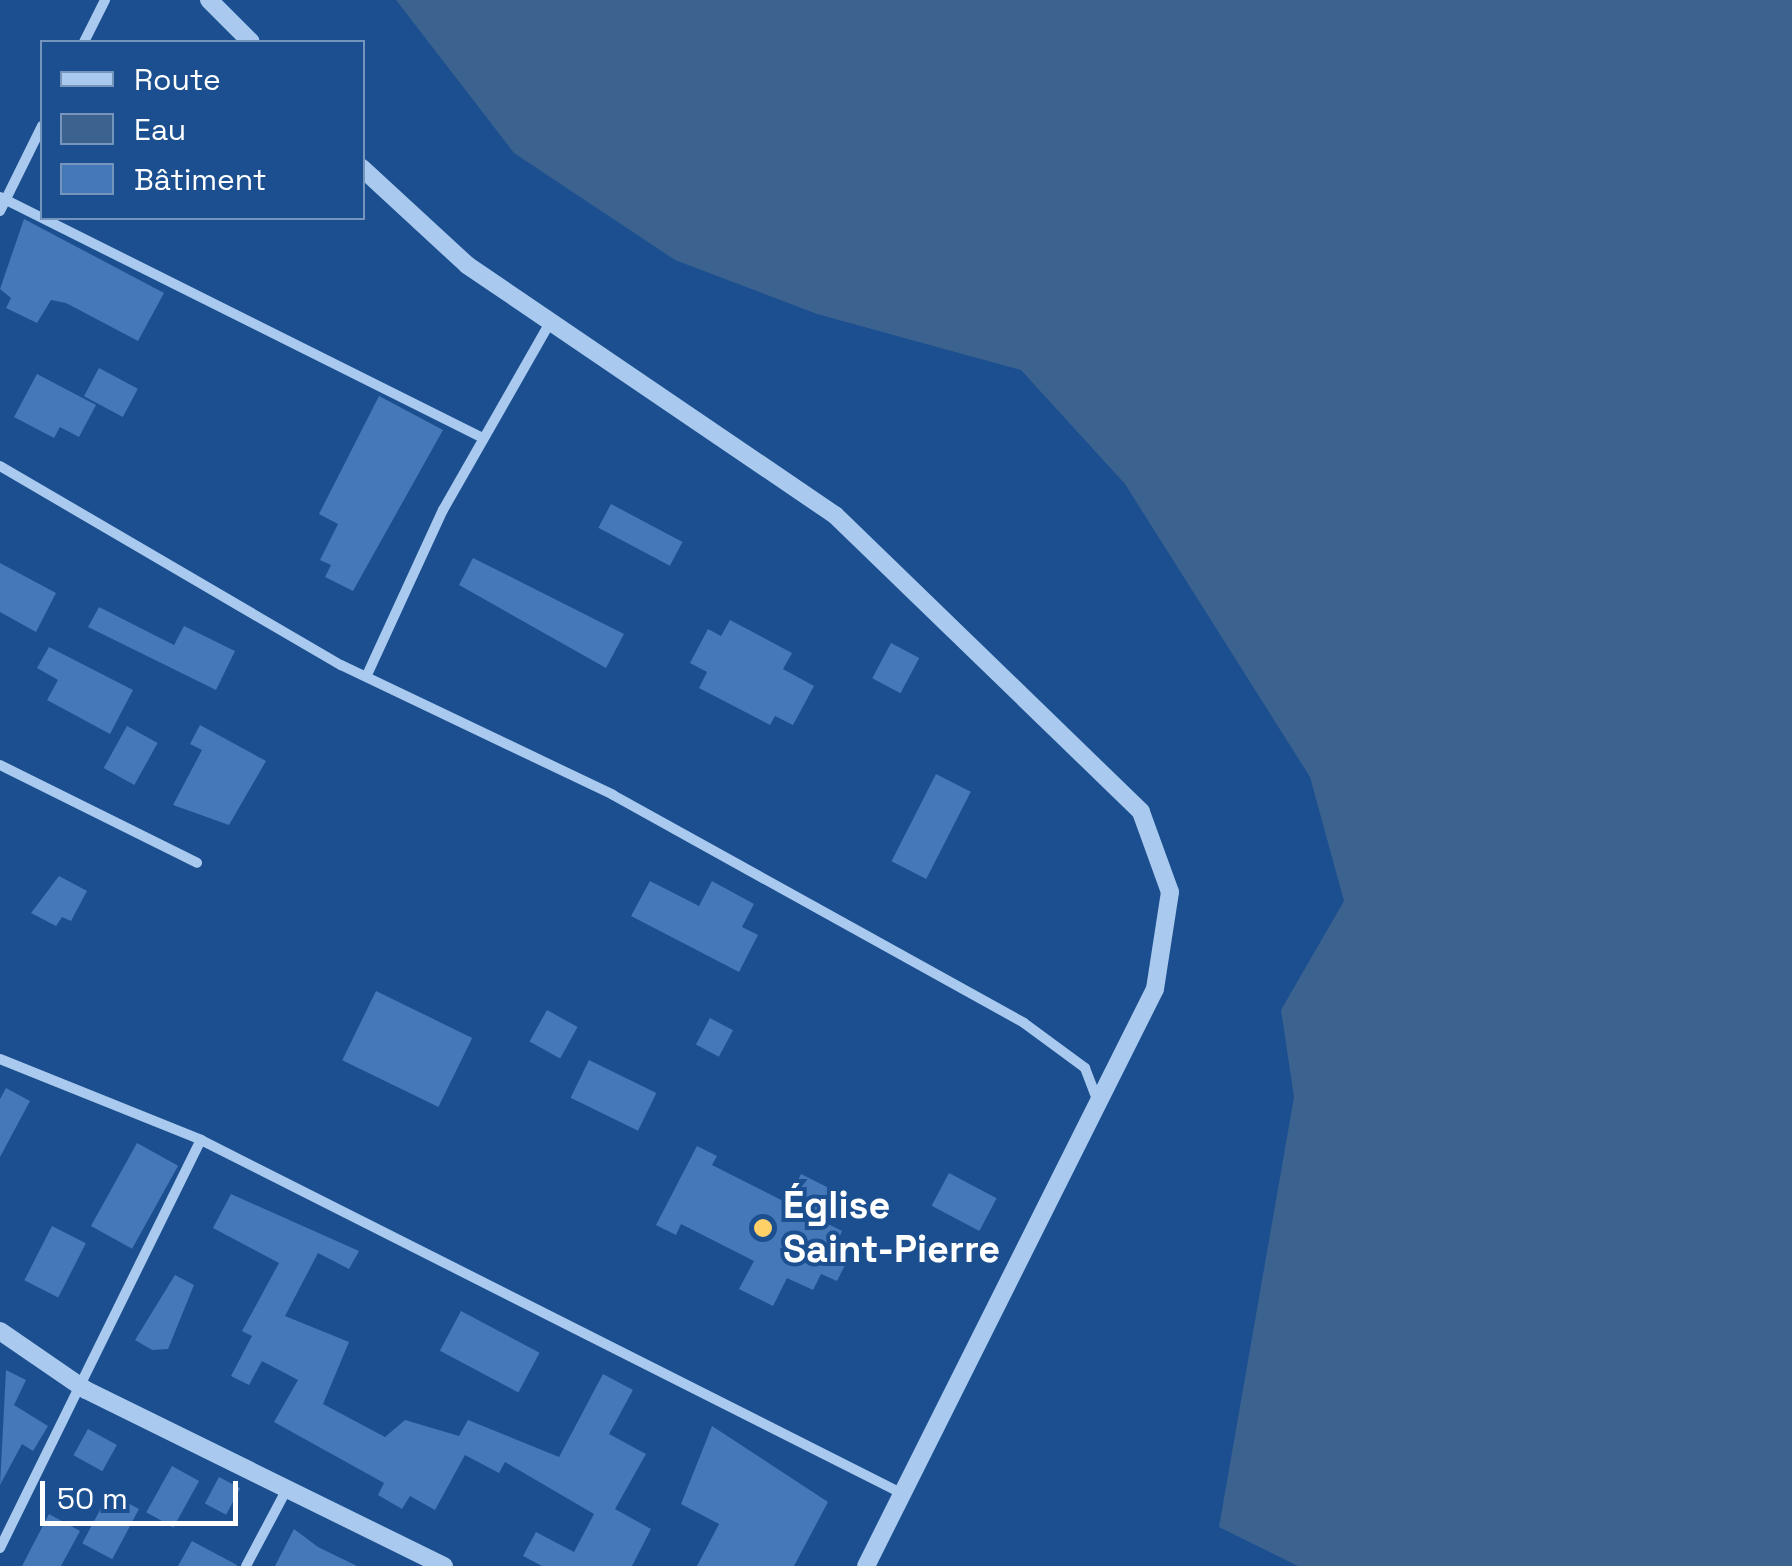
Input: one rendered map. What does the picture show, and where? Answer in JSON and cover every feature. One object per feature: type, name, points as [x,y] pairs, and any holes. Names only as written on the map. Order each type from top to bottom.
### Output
[{"type":"street","points":[[85,40],[105,0]]},
{"type":"street","points":[[209,0],[250,40]]},
{"type":"street","points":[[40,130],[2,202],[483,438]]},
{"type":"street","points":[[365,171],[467,266],[552,318],[835,515],[1142,812],[1170,892],[1169,932],[1155,989],[866,1566]]},
{"type":"street","points":[[367,675],[483,438],[552,318]]},
{"type":"street","points":[[0,466],[367,675],[612,795],[1024,1023],[1085,1068],[1098,1106]]},
{"type":"street","points":[[0,764],[197,863]]},
{"type":"street","points":[[0,1059],[201,1140],[903,1494]]},
{"type":"street","points":[[0,1548],[86,1390],[201,1140]]},
{"type":"street","points":[[0,1331],[86,1390],[444,1566]]},
{"type":"street","points":[[246,1566],[287,1489]]},
{"type":"water","points":[[396,0],[1792,0],[1792,1566],[1298,1566],[1219,1527],[1294,1097],[1281,1010],[1344,901],[1310,777],[1125,484],[1021,370],[817,314],[675,260],[514,153]]},
{"type":"building","points":[[24,219],[164,293],[138,341],[66,303],[51,300],[37,323],[6,308],[11,298],[0,289]]},
{"type":"building","points":[[99,368],[138,389],[123,417],[84,396]]},
{"type":"building","points":[[37,374],[96,405],[79,437],[60,427],[54,438],[14,417]]},
{"type":"building","points":[[379,396],[443,430],[353,591],[325,577],[331,565],[320,560],[338,524],[319,514]]},
{"type":"building","points":[[611,504],[683,542],[670,566],[598,528]]},
{"type":"building","points":[[473,558],[624,634],[606,668],[459,585]]},
{"type":"building","points":[[0,563],[56,593],[36,632],[0,612]]},
{"type":"building","points":[[99,607],[174,645],[184,626],[235,651],[216,690],[88,627]]},
{"type":"building","points":[[730,620],[792,653],[783,669],[814,686],[793,725],[775,716],[770,725],[699,688],[707,672],[690,663],[708,629],[721,636]]},
{"type":"building","points":[[891,643],[919,658],[900,693],[872,678]]},
{"type":"building","points":[[49,647],[133,690],[110,734],[47,700],[58,680],[37,668]]},
{"type":"building","points":[[200,725],[266,761],[229,825],[173,805],[202,750],[190,744]]},
{"type":"building","points":[[127,726],[158,743],[134,785],[104,768]]},
{"type":"building","points":[[936,774],[971,792],[926,879],[892,861]]},
{"type":"building","points":[[59,876],[87,891],[71,921],[62,917],[56,926],[31,913]]},
{"type":"building","points":[[650,881],[699,906],[712,881],[754,904],[742,927],[758,935],[739,972],[631,916]]},
{"type":"building","points":[[376,991],[472,1038],[438,1107],[342,1060]]},
{"type":"building","points":[[547,1010],[578,1027],[560,1058],[530,1041]]},
{"type":"building","points":[[710,1018],[733,1030],[719,1057],[696,1044]]},
{"type":"building","points":[[589,1060],[656,1093],[638,1131],[571,1098]]},
{"type":"building","points":[[6,1088],[30,1101],[0,1157],[0,1099]]},
{"type":"building","points":[[137,1143],[178,1166],[132,1249],[91,1226]]},
{"type":"building","name":"Église Saint-Pierre","points":[[697,1146],[717,1156],[712,1165],[787,1203],[801,1174],[831,1189],[816,1218],[842,1231],[834,1249],[849,1257],[837,1281],[821,1274],[813,1290],[787,1278],[773,1306],[739,1289],[754,1261],[681,1224],[676,1235],[656,1225]]},
{"type":"building","points":[[949,1173],[997,1198],[979,1231],[932,1206]]},
{"type":"building","points":[[231,1194],[359,1251],[349,1269],[318,1253],[285,1316],[349,1342],[323,1404],[385,1437],[405,1420],[459,1436],[468,1420],[559,1457],[603,1374],[633,1390],[609,1434],[646,1454],[615,1509],[651,1529],[632,1566],[542,1566],[523,1556],[536,1532],[574,1552],[594,1514],[505,1462],[499,1473],[465,1455],[435,1510],[410,1496],[402,1509],[378,1495],[384,1483],[274,1422],[298,1380],[262,1361],[249,1385],[231,1376],[252,1336],[242,1331],[279,1263],[213,1228]]},
{"type":"building","points":[[52,1226],[86,1243],[58,1298],[24,1280]]},
{"type":"building","points":[[175,1275],[194,1285],[168,1349],[152,1350],[135,1340]]},
{"type":"building","points":[[461,1311],[540,1353],[518,1393],[440,1351]]},
{"type":"building","points":[[6,1370],[26,1380],[14,1405],[48,1426],[33,1451],[22,1444],[0,1485]]},
{"type":"building","points":[[712,1426],[828,1502],[794,1566],[697,1566],[719,1524],[681,1504]]},
{"type":"building","points":[[88,1429],[117,1445],[102,1471],[73,1455]]},
{"type":"building","points":[[172,1466],[199,1481],[173,1527],[146,1512]]},
{"type":"building","points":[[219,1477],[240,1488],[226,1515],[205,1503]]},
{"type":"building","points":[[109,1493],[139,1509],[112,1559],[82,1543]]},
{"type":"building","points":[[49,1514],[80,1531],[61,1566],[22,1566]]},
{"type":"building","points":[[294,1529],[318,1547],[357,1566],[275,1566]]},
{"type":"building","points":[[192,1541],[237,1565],[237,1566],[178,1566]]},
{"type":"place","name":"Église Saint-Pierre","points":[[763,1228]]}]
